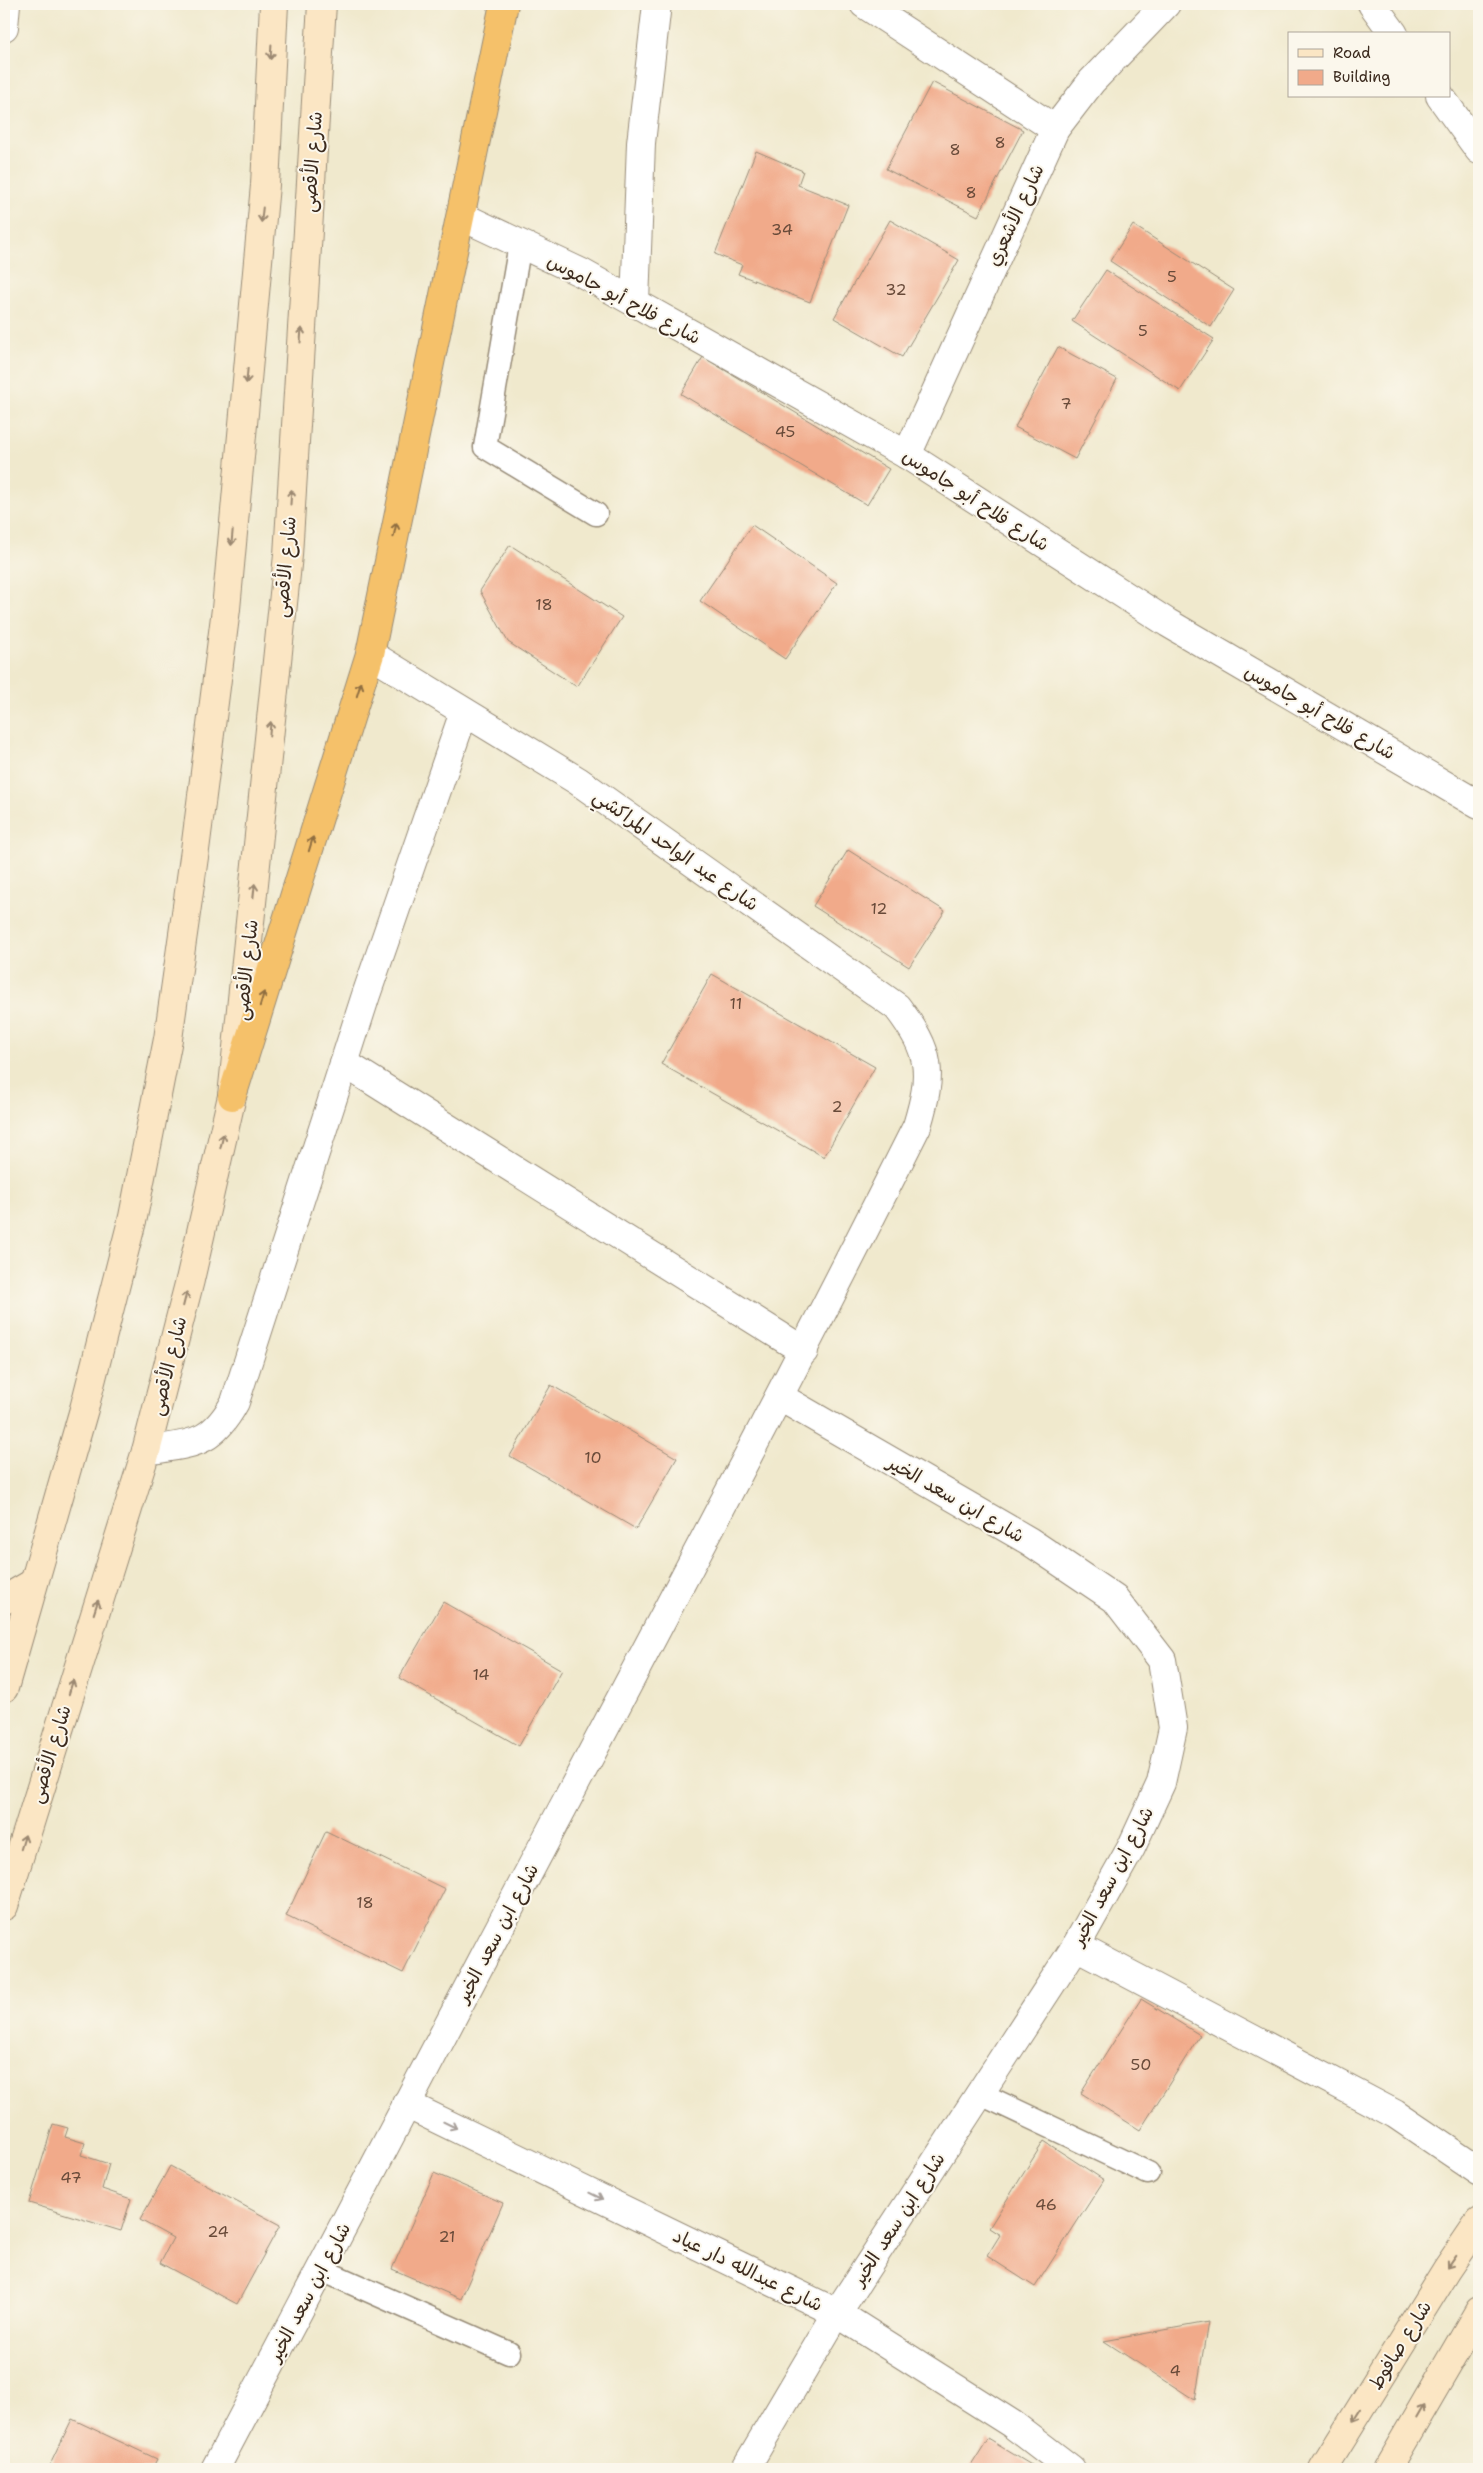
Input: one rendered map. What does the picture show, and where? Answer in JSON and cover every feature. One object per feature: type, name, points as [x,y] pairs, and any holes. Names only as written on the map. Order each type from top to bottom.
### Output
[{"type":"highway","points":[[232,1096],[370,654],[504,4]]},
{"type":"main road","points":[[4,1688],[84,1409],[133,1217],[168,1039],[226,609],[265,185],[274,4]]},
{"type":"main road","name":"شارع الأقصى","points":[[4,1906],[146,1451],[190,1280],[232,1096],[288,555],[322,4]]},
{"type":"main road","points":[[4,1600],[33,1583]]},
{"type":"main road","name":"شارع صافوط","points":[[1323,2469],[1447,2269],[1479,2222]]},
{"type":"main road","points":[[1387,2469],[1479,2311]]},
{"type":"street","points":[[4,27],[6,4]]},
{"type":"street","points":[[635,303],[641,143],[657,4]]},
{"type":"street","points":[[864,4],[1055,129]]},
{"type":"street","name":"شارع الأشعري","points":[[907,455],[1055,129],[1092,81],[1166,4]]},
{"type":"street","points":[[1372,4],[1393,32]]},
{"type":"street","points":[[1441,98],[1479,150]]},
{"type":"street","name":"شارع فلاح أبو جاموس","points":[[461,216],[582,272],[907,455],[1168,624],[1479,805]]},
{"type":"street","name":"شارع عبد الواحد المراكشي","points":[[370,654],[578,781],[897,1007],[914,1028],[928,1064],[927,1091]]},
{"type":"street","points":[[146,1451],[193,1442],[212,1434],[225,1421],[235,1402],[344,1062],[464,712]]},
{"type":"street","points":[[344,1062],[804,1351]]},
{"type":"street","name":"شارع ابن سعد الخير","points":[[215,2469],[322,2270],[406,2104],[804,1351],[917,1126],[927,1091]]},
{"type":"street","name":"شارع ابن سعد الخير","points":[[745,2469],[837,2313],[1076,1946],[1131,1848],[1161,1783],[1173,1728],[1162,1660],[1115,1600],[1029,1541],[780,1397]]},
{"type":"street","points":[[1076,1946],[1395,2114],[1479,2171]]},
{"type":"street","name":"شارع عبدالله دار عياد","points":[[406,2104],[837,2313],[1012,2424],[1071,2469]]},
{"type":"lane","points":[[520,244],[485,447],[596,514]]},
{"type":"lane","points":[[981,2094],[1148,2173]]},
{"type":"lane","points":[[322,2270],[509,2353]]},
{"type":"building","points":[[932,82],[1023,130],[978,216],[886,169]]},
{"type":"building","points":[[756,151],[803,171],[798,185],[848,205],[810,302],[738,274],[742,265],[715,254]]},
{"type":"building","points":[[890,220],[959,260],[902,357],[834,318]]},
{"type":"building","points":[[1133,225],[1234,290],[1211,327],[1110,261]]},
{"type":"building","points":[[1106,270],[1214,339],[1180,391],[1072,321]]},
{"type":"building","points":[[1058,347],[1117,379],[1075,459],[1015,427]]},
{"type":"building","points":[[703,357],[889,469],[867,505],[681,394]]},
{"type":"building","points":[[752,525],[837,583],[785,659],[700,601]]},
{"type":"building","points":[[510,545],[622,617],[577,687],[508,642],[480,591]]},
{"type":"building","points":[[848,850],[945,911],[909,967],[813,906]]},
{"type":"building","points":[[712,974],[875,1067],[824,1157],[661,1064]]},
{"type":"building","points":[[551,1385],[677,1458],[636,1529],[510,1456]]},
{"type":"building","points":[[443,1602],[562,1670],[519,1746],[399,1678]]},
{"type":"building","points":[[326,1831],[445,1889],[403,1973],[286,1916]]},
{"type":"building","points":[[1141,1999],[1200,2035],[1140,2130],[1081,2093]]},
{"type":"building","points":[[53,2124],[68,2128],[65,2137],[85,2143],[81,2155],[109,2164],[102,2189],[131,2199],[121,2231],[29,2203]]},
{"type":"building","points":[[1044,2141],[1104,2180],[1035,2287],[987,2256],[1000,2235],[989,2228]]},
{"type":"building","points":[[170,2166],[280,2225],[237,2304],[160,2263],[173,2238],[140,2220]]},
{"type":"building","points":[[434,2173],[503,2203],[461,2299],[392,2269]]},
{"type":"building","points":[[1208,2322],[1195,2400],[1104,2341]]},
{"type":"building","points":[[72,2419],[157,2459],[152,2469],[48,2469]]},
{"type":"building","points":[[988,2439],[1038,2469],[969,2469]]}]
